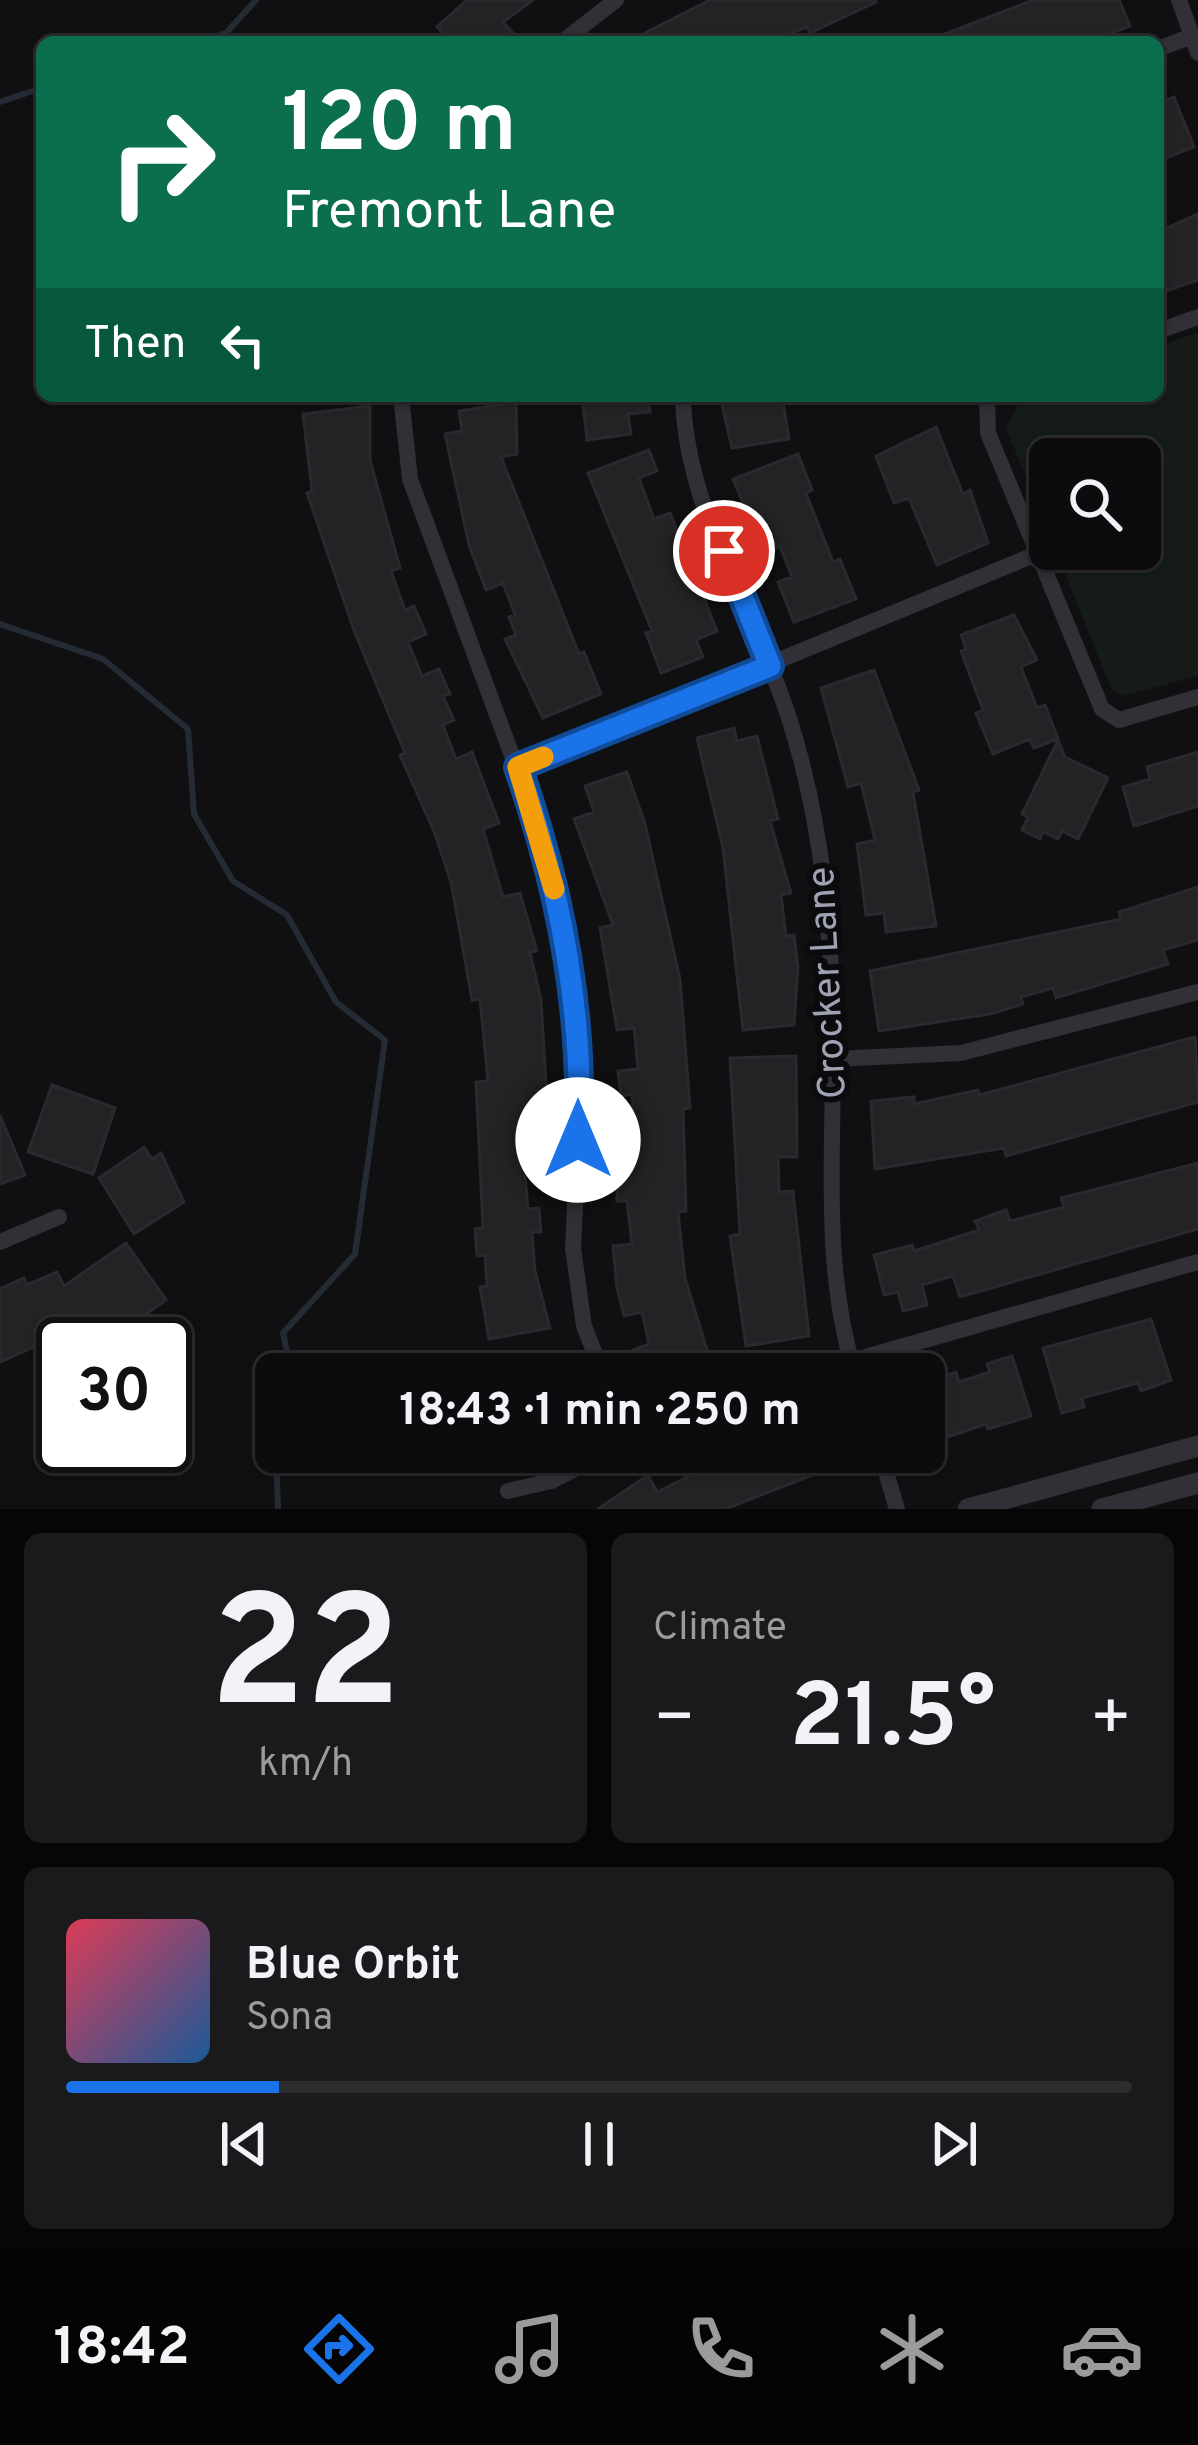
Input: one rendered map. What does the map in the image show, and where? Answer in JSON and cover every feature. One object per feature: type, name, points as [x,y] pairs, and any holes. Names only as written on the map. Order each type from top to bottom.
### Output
[{"type":"street","points":[[570,36],[616,0]]},
{"type":"street","points":[[1164,48],[1195,45],[1179,0]]},
{"type":"street","points":[[1164,329],[1198,317]]},
{"type":"street","points":[[402,402],[410,479],[441,574],[545,845],[573,977],[580,1107],[573,1248],[584,1326],[595,1353]]},
{"type":"street","name":"Crocker Lane","points":[[684,402],[694,475],[794,734],[819,847],[829,930],[833,1059],[828,1199],[851,1353]]},
{"type":"street","points":[[985,402],[988,433],[1029,542]]},
{"type":"street","points":[[518,767],[1029,557]]},
{"type":"street","points":[[1041,570],[1102,709],[1119,720],[1198,697]]},
{"type":"street","points":[[833,1059],[961,1053],[1198,992]]},
{"type":"street","points":[[0,1242],[59,1217]]},
{"type":"street","points":[[899,1353],[1198,1262]]},
{"type":"street","points":[[968,1509],[1198,1446]]},
{"type":"street","points":[[508,1491],[567,1473]]},
{"type":"street","points":[[886,1473],[897,1509]]},
{"type":"street","points":[[1102,1509],[1198,1483]]},
{"type":"shaded area","points":[[1198,332],[1198,676],[1122,696],[1111,688],[1063,570],[1161,570],[1161,438],[1029,438],[1029,485],[1006,428],[1021,402],[1164,402],[1164,345]]},
{"type":"building","points":[[467,0],[533,0],[503,22],[516,36],[445,36],[437,27]]},
{"type":"building","points":[[710,0],[876,2],[810,33],[807,27],[784,36],[639,36]]},
{"type":"building","points":[[1033,0],[1119,0],[1130,26],[1104,36],[940,36]]},
{"type":"building","points":[[1174,97],[1194,147],[1164,159],[1164,101]]},
{"type":"building","points":[[1198,214],[1198,280],[1164,292],[1164,229]]},
{"type":"building","points":[[516,402],[517,454],[501,457],[579,654],[584,652],[601,694],[543,718],[505,639],[516,635],[509,617],[515,615],[503,583],[486,590],[469,545],[445,434],[462,431],[459,411]]},
{"type":"building","points":[[583,402],[649,402],[650,412],[628,414],[631,434],[587,440]]},
{"type":"building","points":[[721,402],[783,402],[789,439],[732,448]]},
{"type":"building","points":[[370,406],[370,460],[400,568],[391,571],[405,610],[414,606],[426,634],[408,642],[422,676],[439,669],[450,694],[443,696],[454,720],[443,725],[456,759],[472,752],[499,823],[483,829],[503,897],[520,893],[537,951],[530,952],[541,1000],[547,1100],[530,1102],[544,1173],[525,1175],[528,1209],[539,1208],[541,1232],[532,1232],[535,1271],[550,1328],[489,1339],[480,1287],[487,1286],[485,1255],[477,1256],[475,1229],[483,1228],[476,1082],[488,1081],[480,999],[472,1000],[451,882],[435,834],[400,755],[405,753],[355,633],[307,493],[312,491],[303,414]]},
{"type":"building","points":[[936,427],[963,494],[970,490],[988,543],[937,565],[909,498],[894,503],[876,456]]},
{"type":"building","points":[[649,450],[657,471],[639,478],[654,519],[670,513],[717,631],[696,640],[703,657],[661,673],[646,633],[652,631],[588,473]]},
{"type":"building","points":[[798,454],[812,490],[806,493],[833,562],[840,559],[856,599],[794,622],[778,582],[792,577],[780,546],[764,552],[733,479]]},
{"type":"building","points":[[1014,615],[1037,660],[1021,667],[1037,708],[1045,705],[1058,739],[1034,748],[1030,739],[993,754],[976,713],[983,710],[961,651],[966,649],[961,635]]},
{"type":"building","points":[[874,670],[919,790],[913,792],[936,926],[886,932],[884,913],[866,915],[857,844],[875,840],[861,783],[848,787],[821,688]]},
{"type":"building","points":[[734,728],[737,741],[757,736],[778,819],[770,821],[791,893],[781,895],[786,936],[794,935],[798,967],[794,1025],[743,1030],[723,848],[697,738]]},
{"type":"building","points":[[1058,740],[1065,757],[1108,778],[1078,839],[1062,831],[1058,839],[1043,832],[1040,839],[1022,830],[1028,817],[1022,814]]},
{"type":"building","points":[[1198,752],[1198,806],[1134,826],[1123,787],[1150,779],[1147,767]]},
{"type":"building","points":[[627,772],[645,824],[680,979],[690,1108],[683,1109],[686,1211],[678,1212],[685,1278],[708,1353],[634,1353],[649,1344],[642,1312],[624,1316],[617,1288],[613,1246],[632,1244],[627,1201],[617,1201],[618,1143],[635,1141],[632,1094],[621,1096],[618,1071],[638,1069],[634,1028],[617,1030],[600,928],[613,925],[574,819],[594,812],[585,786]]},
{"type":"building","points":[[1198,887],[1198,940],[1163,950],[1168,964],[1056,998],[1053,988],[1021,997],[1023,1004],[990,1014],[879,1031],[870,971],[1121,919],[1119,912]]},
{"type":"building","points":[[1195,1037],[1198,1102],[1006,1156],[1004,1148],[875,1169],[871,1101],[914,1097],[914,1104],[978,1090],[979,1095]]},
{"type":"building","points":[[796,1056],[797,1157],[778,1157],[779,1192],[793,1191],[809,1336],[746,1346],[730,1236],[740,1234],[730,1058]]},
{"type":"building","points":[[52,1085],[115,1108],[93,1174],[28,1152]]},
{"type":"building","points":[[0,1115],[25,1175],[0,1184]]},
{"type":"building","points":[[144,1147],[152,1159],[161,1153],[184,1202],[134,1234],[99,1178]]},
{"type":"building","points":[[1198,1163],[1198,1229],[960,1297],[953,1276],[922,1285],[927,1305],[903,1311],[898,1292],[884,1295],[874,1255],[912,1245],[914,1251],[979,1230],[975,1221],[1006,1210],[1010,1221],[1064,1207],[1061,1198]]},
{"type":"building","points":[[126,1243],[166,1300],[142,1317],[36,1317],[36,1346],[0,1362],[0,1289],[24,1278],[27,1285],[57,1272],[64,1286]]},
{"type":"building","points":[[1151,1319],[1171,1380],[1141,1391],[1138,1383],[1082,1398],[1084,1407],[1062,1413],[1043,1348]]},
{"type":"building","points":[[1012,1356],[1031,1416],[945,1438],[945,1376],[956,1372],[959,1382],[990,1372],[987,1364]]},
{"type":"building","points":[[817,1473],[725,1509],[598,1509],[648,1475],[657,1492],[693,1474]]},
{"type":"waterway","points":[[216,36],[226,33],[256,0]]},
{"type":"waterway","points":[[0,102],[36,90]]},
{"type":"waterway","points":[[0,624],[103,659],[188,729],[194,814],[233,881],[287,915],[336,1002],[385,1040],[355,1254],[283,1333],[287,1353]]},
{"type":"waterway","points":[[277,1473],[278,1509]]},
{"type":"slow traffic","points":[[543,757],[518,767],[545,845],[554,889]]},
{"type":"route","points":[[578,1140],[573,977],[545,845],[518,767],[770,666],[724,551]]}]
